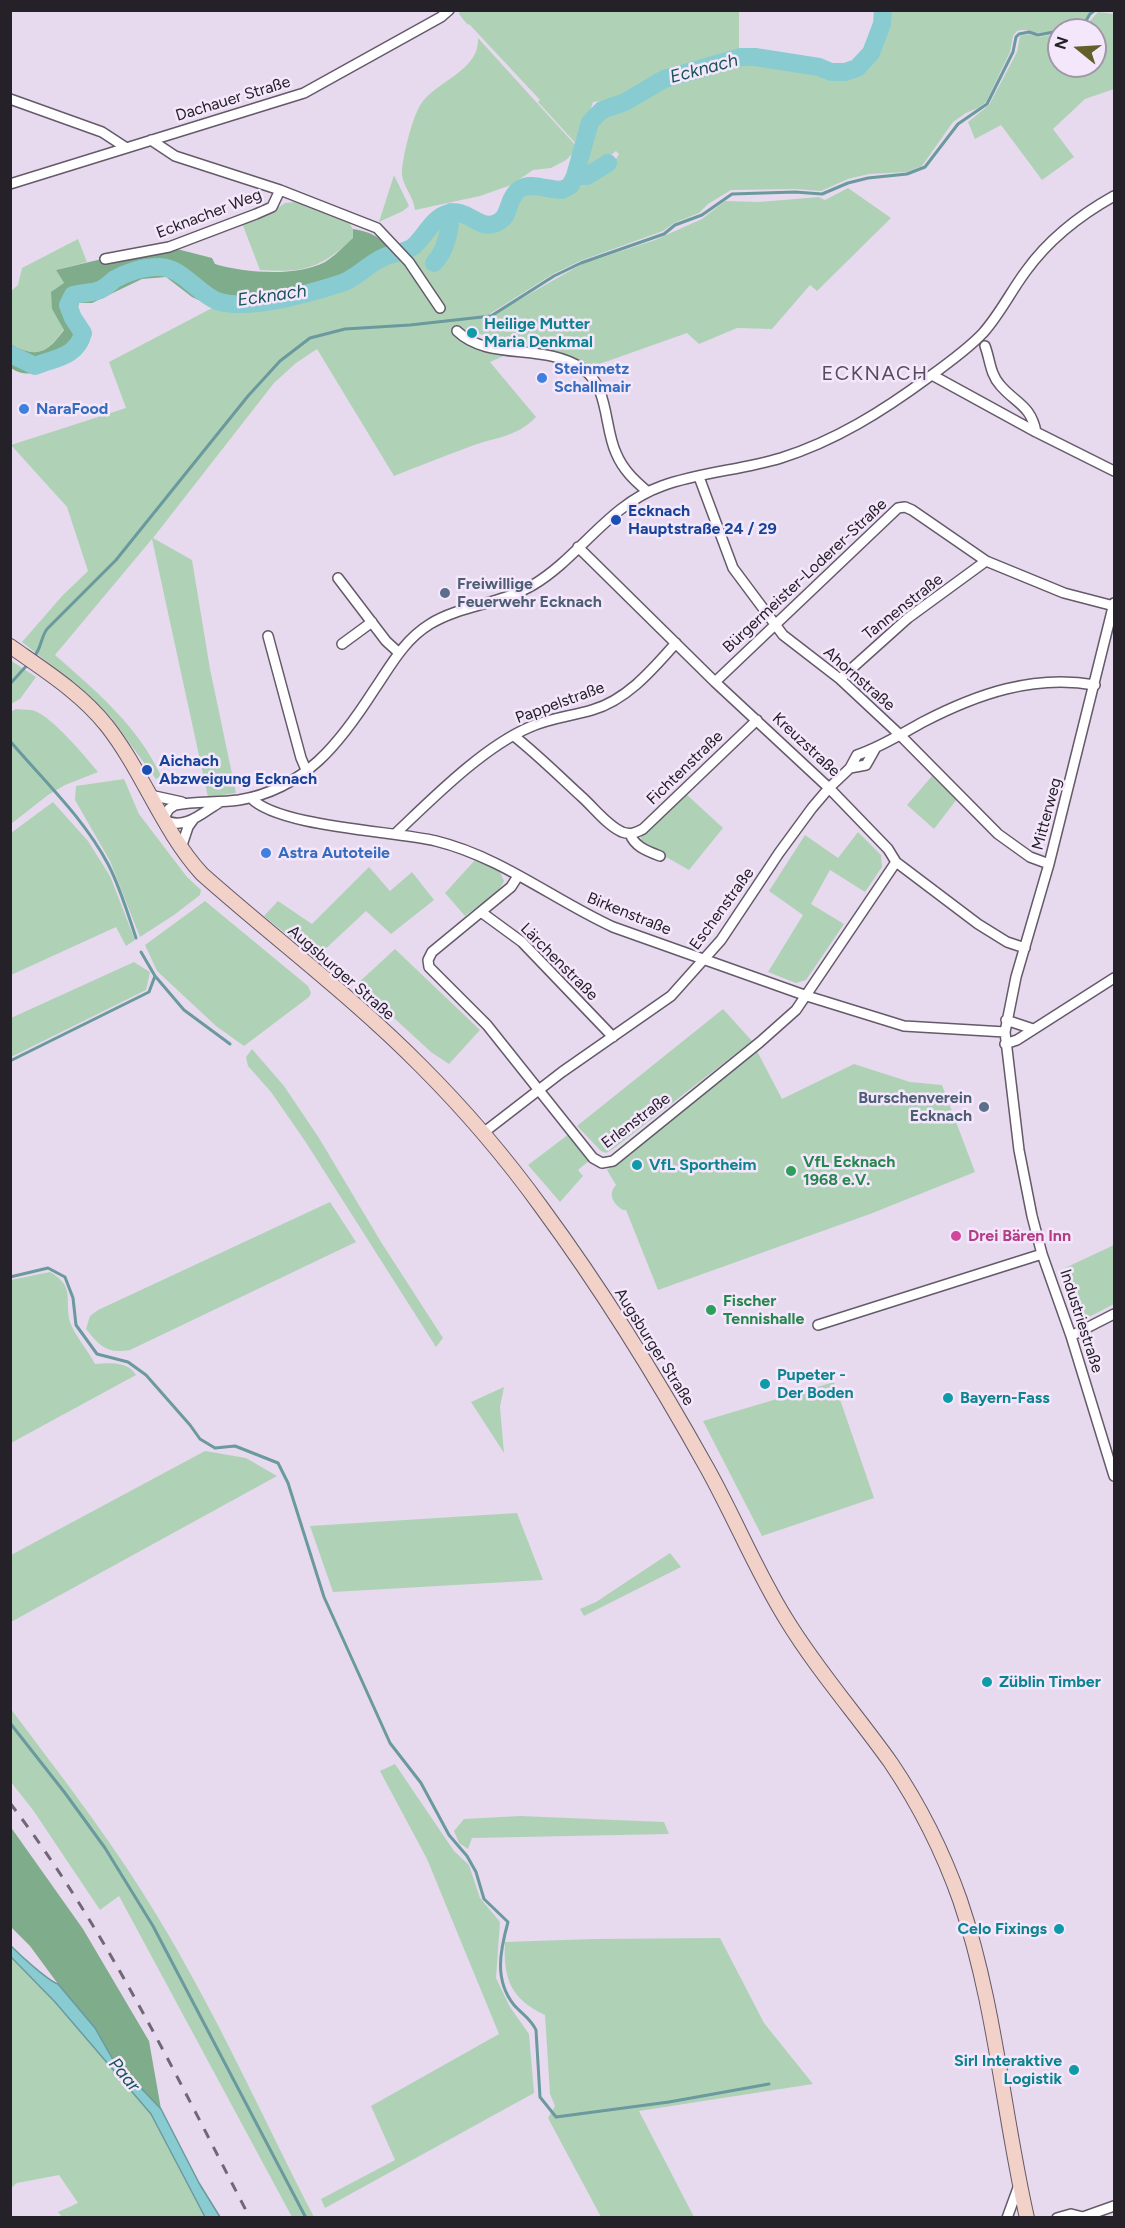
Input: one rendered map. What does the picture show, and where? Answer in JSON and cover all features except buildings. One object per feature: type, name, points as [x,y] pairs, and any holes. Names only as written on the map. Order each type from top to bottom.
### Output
[{"type":"main road","name":"Augsburger Straße","points":[[13,648],[83,701],[106,725],[181,848],[202,873],[360,1009],[421,1065],[483,1133],[540,1204],[593,1280],[660,1386],[698,1452],[784,1616],[892,1765],[923,1814],[943,1856],[975,1950],[1027,2217]]},
{"type":"street","name":"Dachauer Straße","points":[[10,184],[304,93],[441,17],[449,10]]},
{"type":"street","points":[[10,99],[102,132],[125,147]]},
{"type":"street","name":"Ecknacher Weg","points":[[152,140],[175,156],[280,190],[377,228],[409,262],[440,308]]},
{"type":"street","name":"Ecknacher Weg","points":[[105,259],[169,247],[256,214],[272,207],[280,190]]},
{"type":"street","points":[[150,795],[188,803],[251,798],[278,789],[307,772],[329,751],[346,730],[398,652],[413,636],[439,619],[502,600],[533,585],[555,569],[619,510],[648,492],[662,486],[781,458],[815,446],[864,422],[932,375],[980,336],[1001,311],[1023,274],[1041,252],[1085,214],[1114,196]]},
{"type":"street","points":[[456,331],[470,341],[489,347],[557,357],[582,368],[597,384],[619,461],[633,479],[648,492]]},
{"type":"street","points":[[985,346],[994,376],[1008,393],[1026,407],[1036,432]]},
{"type":"street","points":[[932,375],[1036,432],[1114,471]]},
{"type":"street","name":"Ahornstraße","points":[[699,477],[733,568],[770,614],[783,635],[840,679],[900,735],[998,834],[1030,857],[1049,864]]},
{"type":"street","name":"Bürgermeister-Loderer-Straße","points":[[715,682],[898,508],[904,507],[912,510],[987,561],[1064,593],[1114,604]]},
{"type":"street","name":"Kreuzstraße","points":[[578,547],[715,682],[829,788],[888,849],[896,862],[978,924],[1006,942],[1025,948]]},
{"type":"street","name":"Tannenstraße","points":[[840,679],[908,618],[987,561]]},
{"type":"street","points":[[338,578],[386,641],[398,652]]},
{"type":"street","name":"Mitterweg","points":[[1005,1032],[1006,1020],[1049,864],[1114,604]]},
{"type":"street","points":[[342,644],[372,622]]},
{"type":"street","points":[[268,636],[301,758],[307,772]]},
{"type":"street","name":"Pappelstraße","points":[[395,834],[466,770],[514,736],[530,727],[593,710],[612,702],[631,689],[676,643]]},
{"type":"street","name":"Eschenstraße","points":[[483,1133],[670,996],[721,940],[779,853],[829,788],[850,768],[857,755],[875,749],[936,716],[993,691],[1038,682],[1076,682],[1095,685]]},
{"type":"street","name":"Fichtenstraße","points":[[630,834],[643,829],[758,720]]},
{"type":"street","points":[[514,736],[611,825],[630,834],[633,841],[641,848],[660,856]]},
{"type":"street","name":"Birkenstraße","points":[[251,798],[258,805],[289,816],[359,830],[434,841],[474,852],[613,927],[807,996],[904,1026],[1005,1032]]},
{"type":"street","points":[[188,803],[169,809],[163,819],[176,824],[193,820],[220,802]]},
{"type":"street","points":[[181,848],[188,827],[193,820]]},
{"type":"street","name":"Erlenstraße","points":[[518,876],[511,886],[432,952],[428,960],[429,967],[487,1025],[593,1158],[602,1163],[613,1161],[796,1010],[896,862]]},
{"type":"street","name":"Lärchenstraße","points":[[481,912],[522,942],[613,1037]]},
{"type":"street","points":[[1005,1044],[1017,1040],[1114,978]]},
{"type":"street","points":[[1006,1020],[1033,1029]]},
{"type":"street","name":"Industriestraße","points":[[1005,1032],[1019,1150],[1032,1216],[1042,1254],[1071,1336],[1114,1476]]},
{"type":"street","points":[[818,1325],[1042,1254]]},
{"type":"street","points":[[1071,1336],[1114,1314]]},
{"type":"street","points":[[1007,2217],[1019,2185]]},
{"type":"street","points":[[1057,2217],[1071,2214],[1083,2217],[1114,2205]]},
{"type":"shaded area","points":[[460,10],[739,11],[739,50],[661,75],[622,98],[593,102],[579,147],[538,102],[540,100],[467,24],[459,14]]},
{"type":"shaded area","points":[[889,11],[1093,11],[1087,18],[1047,18],[1047,32],[1017,31],[1013,36],[1010,52],[986,102],[953,122],[922,166],[907,172],[869,174],[848,179],[821,191],[731,190],[708,204],[699,213],[674,223],[663,231],[580,261],[553,274],[491,313],[489,317],[582,264],[655,240],[702,219],[725,201],[759,202],[819,197],[825,200],[848,188],[891,218],[817,291],[810,285],[772,329],[737,328],[699,344],[687,333],[591,367],[574,359],[506,346],[478,333],[457,336],[468,344],[508,354],[490,362],[536,417],[513,433],[394,476],[317,349],[296,363],[274,383],[153,538],[192,560],[210,669],[236,793],[208,797],[152,539],[55,655],[100,695],[128,725],[161,776],[156,779],[111,718],[74,683],[22,642],[63,595],[88,571],[67,507],[11,445],[126,408],[109,362],[214,307],[293,300],[400,258],[431,300],[432,287],[410,256],[441,221],[447,223],[438,252],[428,263],[428,268],[434,268],[449,252],[458,216],[482,230],[502,229],[508,225],[515,200],[523,190],[566,194],[581,178],[599,174],[608,168],[619,154],[616,151],[599,165],[587,171],[583,168],[593,124],[603,115],[626,107],[627,109],[648,93],[671,82],[742,61],[757,61],[817,71],[832,77],[845,76],[860,69],[874,54]]},
{"type":"shaded area","points":[[1098,12],[1114,14],[1114,89],[1085,99],[1053,129],[1074,157],[1042,180],[1001,125],[975,139],[968,122],[989,105],[1017,52],[1020,36],[1047,35],[1047,78],[1107,78],[1107,18],[1093,18]]},
{"type":"shaded area","points":[[478,38],[578,148],[566,160],[551,168],[533,170],[511,185],[480,196],[415,210],[402,176],[406,145],[412,124],[423,101],[473,58]]},
{"type":"shaded area","points":[[394,175],[409,206],[379,222]]},
{"type":"shaded area","points":[[295,202],[349,223],[353,229],[353,238],[331,256],[311,266],[289,270],[260,270],[242,223],[272,212],[285,203]]},
{"type":"shaded area","points":[[353,229],[380,239],[400,258],[346,285],[293,300],[229,307],[214,307],[192,297],[166,277],[142,279],[92,303],[79,303],[77,312],[88,329],[88,345],[51,368],[40,372],[20,372],[11,368],[11,344],[28,351],[41,351],[52,344],[64,330],[52,309],[51,292],[64,283],[56,270],[169,247],[212,258],[215,264],[240,270],[286,272],[313,267],[325,262],[353,238]]},
{"type":"shaded area","points":[[78,239],[87,262],[56,270],[64,283],[52,309],[64,329],[52,344],[41,351],[28,351],[11,344],[10,292],[18,285],[22,268]]},
{"type":"shaded area","points":[[10,660],[36,677],[20,699],[11,704]]},
{"type":"shaded area","points":[[16,709],[35,711],[51,721],[98,772],[65,785],[48,795],[11,824],[10,712]]},
{"type":"shaded area","points":[[932,776],[957,799],[934,829],[907,805]]},
{"type":"shaded area","points":[[124,779],[139,814],[187,877],[201,890],[200,895],[140,937],[110,861],[75,800],[76,786]]},
{"type":"shaded area","points":[[686,794],[723,828],[689,870],[640,842],[645,832]]},
{"type":"shaded area","points":[[53,802],[88,841],[110,876],[135,940],[126,946],[116,927],[11,975],[11,833]]},
{"type":"shaded area","points":[[858,832],[881,855],[882,867],[865,892],[830,870],[811,904],[844,924],[806,980],[796,983],[768,972],[803,915],[769,891],[805,835],[838,858]]},
{"type":"shaded area","points":[[475,860],[500,872],[504,881],[492,896],[465,916],[445,893]]},
{"type":"shaded area","points":[[369,867],[390,891],[412,872],[434,900],[391,934],[366,911],[321,953],[291,938],[264,916],[278,901],[312,924]]},
{"type":"shaded area","points":[[205,901],[308,986],[311,993],[309,997],[244,1046],[216,1026],[157,971],[145,945]]},
{"type":"shaded area","points":[[395,949],[480,1030],[449,1064],[431,1052],[357,984]]},
{"type":"shaded area","points":[[134,962],[150,972],[146,990],[11,1057],[11,1018]]},
{"type":"shaded area","points":[[723,1009],[752,1041],[613,1149],[606,1153],[601,1151],[577,1126]]},
{"type":"shaded area","points":[[252,1049],[284,1086],[319,1138],[381,1242],[443,1338],[436,1347],[305,1141],[271,1092],[248,1066],[246,1057]]},
{"type":"shaded area","name":"VfL Ecknach 1968 e.V.","points":[[757,1051],[782,1099],[854,1064],[910,1082],[942,1085],[975,1172],[870,1214],[658,1290],[626,1210],[614,1202],[612,1192],[616,1185],[607,1170]]},
{"type":"shaded area","points":[[569,1134],[590,1160],[578,1170],[583,1176],[560,1202],[528,1165]]},
{"type":"shaded area","points":[[330,1202],[356,1242],[130,1350],[109,1350],[95,1340],[86,1329],[90,1316],[98,1310]]},
{"type":"shaded area","points":[[1114,1245],[1114,1304],[1091,1316],[1079,1316],[1067,1294],[1065,1268]]},
{"type":"shaded area","points":[[50,1272],[66,1288],[70,1322],[95,1364],[123,1365],[133,1370],[136,1375],[11,1443],[11,1280]]},
{"type":"shaded area","points":[[834,1382],[874,1498],[762,1536],[703,1421]]},
{"type":"shaded area","points":[[504,1387],[500,1407],[504,1453],[471,1402]]},
{"type":"shaded area","points":[[205,1451],[246,1458],[277,1476],[11,1622],[11,1555]]},
{"type":"shaded area","points":[[517,1513],[543,1580],[333,1592],[310,1526]]},
{"type":"shaded area","points":[[670,1553],[681,1567],[584,1616],[580,1609],[596,1602]]},
{"type":"shaded area","points":[[10,1708],[106,1838],[159,1919],[220,2029],[314,2217],[292,2217],[119,1896],[100,1910],[33,1810],[11,1782]]},
{"type":"shaded area","points":[[395,1764],[454,1851],[469,1865],[480,1898],[500,1922],[496,1978],[510,2007],[529,2034],[534,2093],[325,2208],[321,2199],[395,2160],[371,2106],[499,2034],[427,1859],[380,1771]]},
{"type":"shaded area","points":[[520,1816],[664,1822],[669,1834],[472,1838],[468,1849],[459,1843],[454,1831],[464,1819]]},
{"type":"shaded area","points":[[10,1826],[83,1929],[149,2041],[161,2109],[112,2058],[95,2028],[30,1946],[11,1927]]},
{"type":"shaded area","points":[[720,1938],[764,2023],[813,2084],[639,2111],[694,2217],[601,2217],[548,2118],[555,2106],[550,2094],[545,2015],[524,2002],[511,1986],[506,1967],[505,1942]]},
{"type":"shaded area","points":[[10,1957],[55,2002],[151,2114],[205,2217],[62,2217],[58,2212],[78,2203],[59,2175],[17,2183],[11,2188]]},
{"type":"water","name":"Paar","points":[[11,1946],[41,1973],[58,1984],[95,2028],[112,2058],[161,2109],[199,2183],[220,2217],[205,2217],[151,2114],[55,2002],[11,1957]]},
{"type":"waterway","name":"Ecknach","points":[[10,354],[35,366],[64,356],[76,347],[83,333],[68,305],[73,295],[100,290],[115,279],[136,270],[153,267],[166,268],[182,275],[217,301],[230,304],[262,303],[297,296],[347,281],[379,260],[411,248],[441,216],[446,214],[461,213],[480,223],[493,224],[504,218],[513,196],[524,187],[537,186],[562,190],[570,186],[590,122],[602,110],[625,102],[664,79],[741,57],[819,67],[831,72],[845,72],[857,68],[871,53],[882,24],[883,10]]},
{"type":"waterway","points":[[1088,18],[1095,10]]},
{"type":"waterway","points":[[33,658],[47,629],[116,560],[248,396],[280,361],[310,338],[345,329],[491,316],[554,276],[581,263],[664,234],[675,225],[702,215],[732,194],[795,192],[822,194],[848,183],[868,178],[907,174],[925,167],[958,124],[987,104],[1013,52],[1016,37],[1029,32],[1038,35],[1047,33]]},
{"type":"waterway","name":"Ecknach","points":[[575,176],[587,176],[608,163]]},
{"type":"waterway","name":"Ecknach","points":[[434,263],[447,239],[451,212]]},
{"type":"waterway","points":[[10,684],[29,663]]},
{"type":"waterway","points":[[10,741],[75,815],[98,847],[124,901],[136,938]]},
{"type":"waterway","points":[[141,952],[155,976],[184,1010],[230,1044]]},
{"type":"waterway","points":[[10,1061],[149,992],[155,976]]},
{"type":"waterway","points":[[10,1277],[48,1268],[65,1277],[73,1298],[76,1325],[97,1354],[128,1362],[146,1375],[200,1439],[215,1448],[235,1446],[278,1463],[288,1483],[324,1597],[390,1743],[421,1783],[449,1835],[467,1856],[476,1872],[484,1899],[508,1922],[500,1965],[503,1986],[514,2005],[536,2030],[540,2097],[556,2117],[669,2102],[769,2084]]},
{"type":"waterway","points":[[10,1723],[105,1848],[153,1926],[306,2218]]},
{"type":"railway","points":[[10,1803],[45,1851],[109,1953],[139,2005],[250,2218]]},
{"type":"place","name":"Heilige Mutter Maria Denkmal","points":[[472,333]]},
{"type":"place","name":"Steinmetz Schallmair","points":[[542,378]]},
{"type":"place","name":"NaraFood","points":[[24,409]]},
{"type":"place","name":"Ecknach Hauptstraße 24 / 29","points":[[616,520]]},
{"type":"place","name":"Freiwillige Feuerwehr Ecknach","points":[[445,593]]},
{"type":"place","name":"Aichach Abzweigung Ecknach","points":[[147,770]]},
{"type":"place","name":"Astra Autoteile","points":[[266,853]]},
{"type":"place","name":"Burschenverein Ecknach","points":[[984,1107]]},
{"type":"place","name":"VfL Sportheim","points":[[637,1165]]},
{"type":"place","name":"VfL Ecknach 1968 e.V.","points":[[791,1171]]},
{"type":"place","name":"Drei Bären Inn","points":[[956,1236]]},
{"type":"place","name":"Fischer Tennishalle","points":[[711,1310]]},
{"type":"place","name":"Pupeter - Der Boden","points":[[765,1384]]},
{"type":"place","name":"Bayern-Fass","points":[[948,1398]]},
{"type":"place","name":"Züblin Timber","points":[[987,1682]]},
{"type":"place","name":"Celo Fixings","points":[[1059,1929]]},
{"type":"place","name":"Sirl Interaktive Logistik","points":[[1074,2070]]},
{"type":"district","name":"ECKNACH","points":[[875,374]]}]
